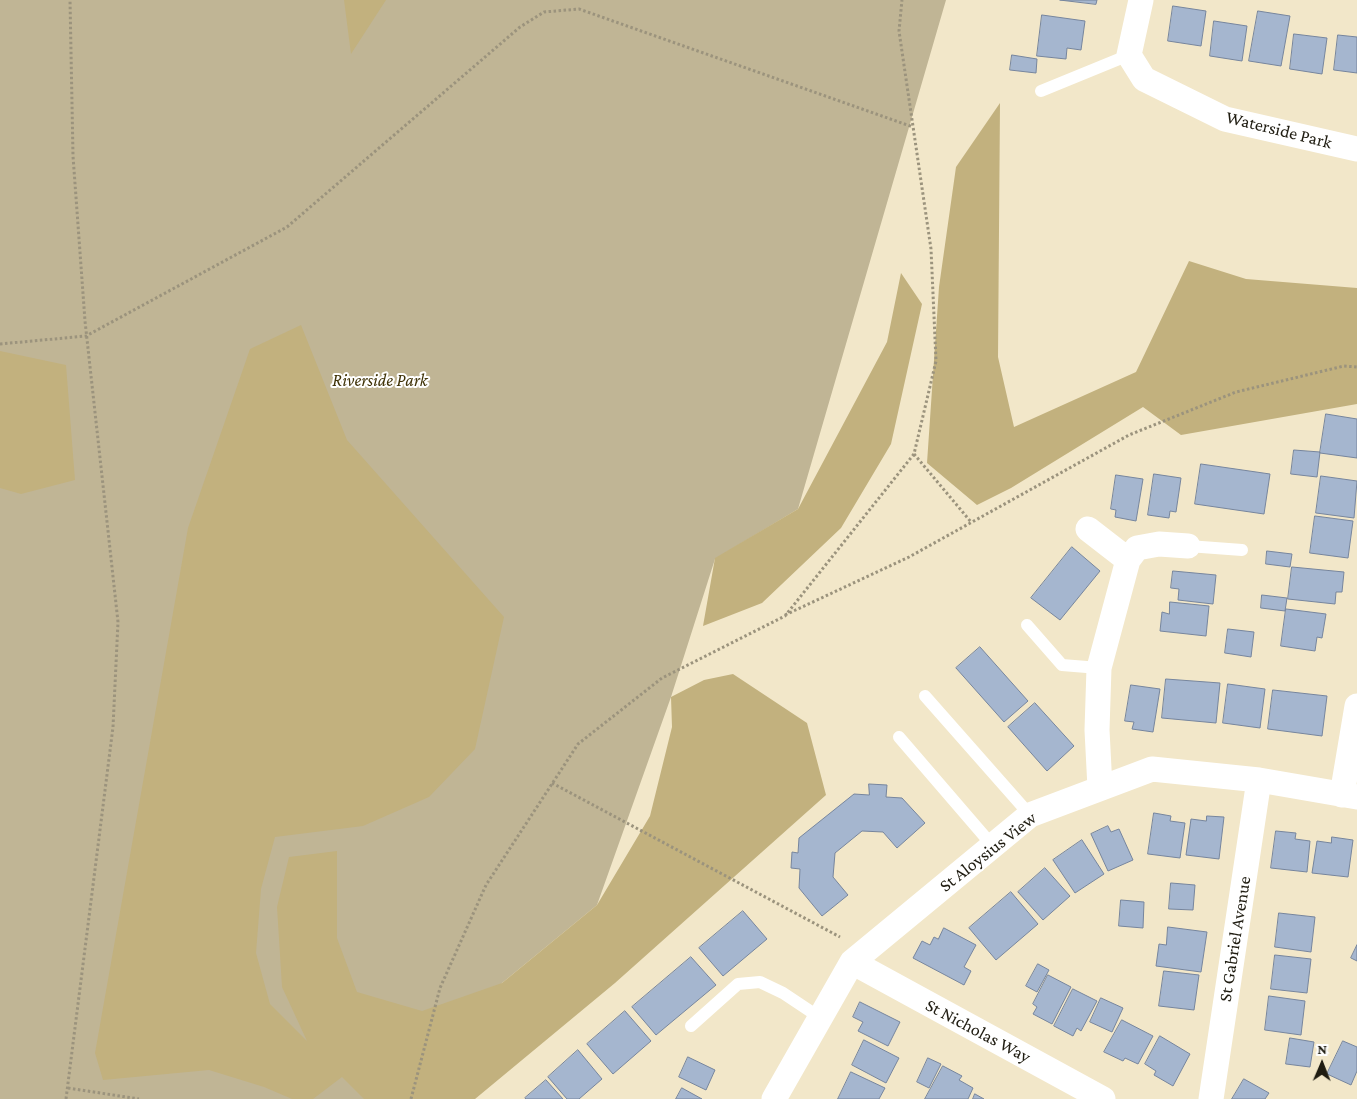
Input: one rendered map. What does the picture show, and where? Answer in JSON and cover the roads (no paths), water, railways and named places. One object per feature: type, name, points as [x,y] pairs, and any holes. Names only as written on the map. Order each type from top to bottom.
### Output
[{"type":"street","points":[[1129,55],[1141,0]]},
{"type":"street","name":"Waterside Park","points":[[1129,55],[1144,79],[1225,119],[1356,144]]},
{"type":"street","points":[[1088,529],[1128,560]]},
{"type":"street","points":[[1100,788],[1097,730],[1099,668],[1128,560],[1137,548],[1159,544],[1188,546]]},
{"type":"street","points":[[1350,796],[1357,706]]},
{"type":"street","name":"St Aloysius View","points":[[774,1099],[819,1017],[859,957],[1030,814],[1152,769],[1259,780],[1350,796]]},
{"type":"street","name":"St Gabriel Avenue","points":[[1210,1099],[1259,780]]},
{"type":"street","name":"St Nicholas Way","points":[[859,957],[1104,1099]]},
{"type":"lane","points":[[1041,91],[1129,55]]},
{"type":"lane","points":[[1188,546],[1242,550]]},
{"type":"lane","points":[[1027,625],[1062,665],[1099,668]]},
{"type":"lane","points":[[925,696],[1030,814]]},
{"type":"lane","points":[[899,736],[992,845]]},
{"type":"lane","points":[[691,1026],[738,984],[760,982],[783,993],[819,1017]]},
{"type":"park label","name":"Riverside Park","points":[[380,380]]}]
